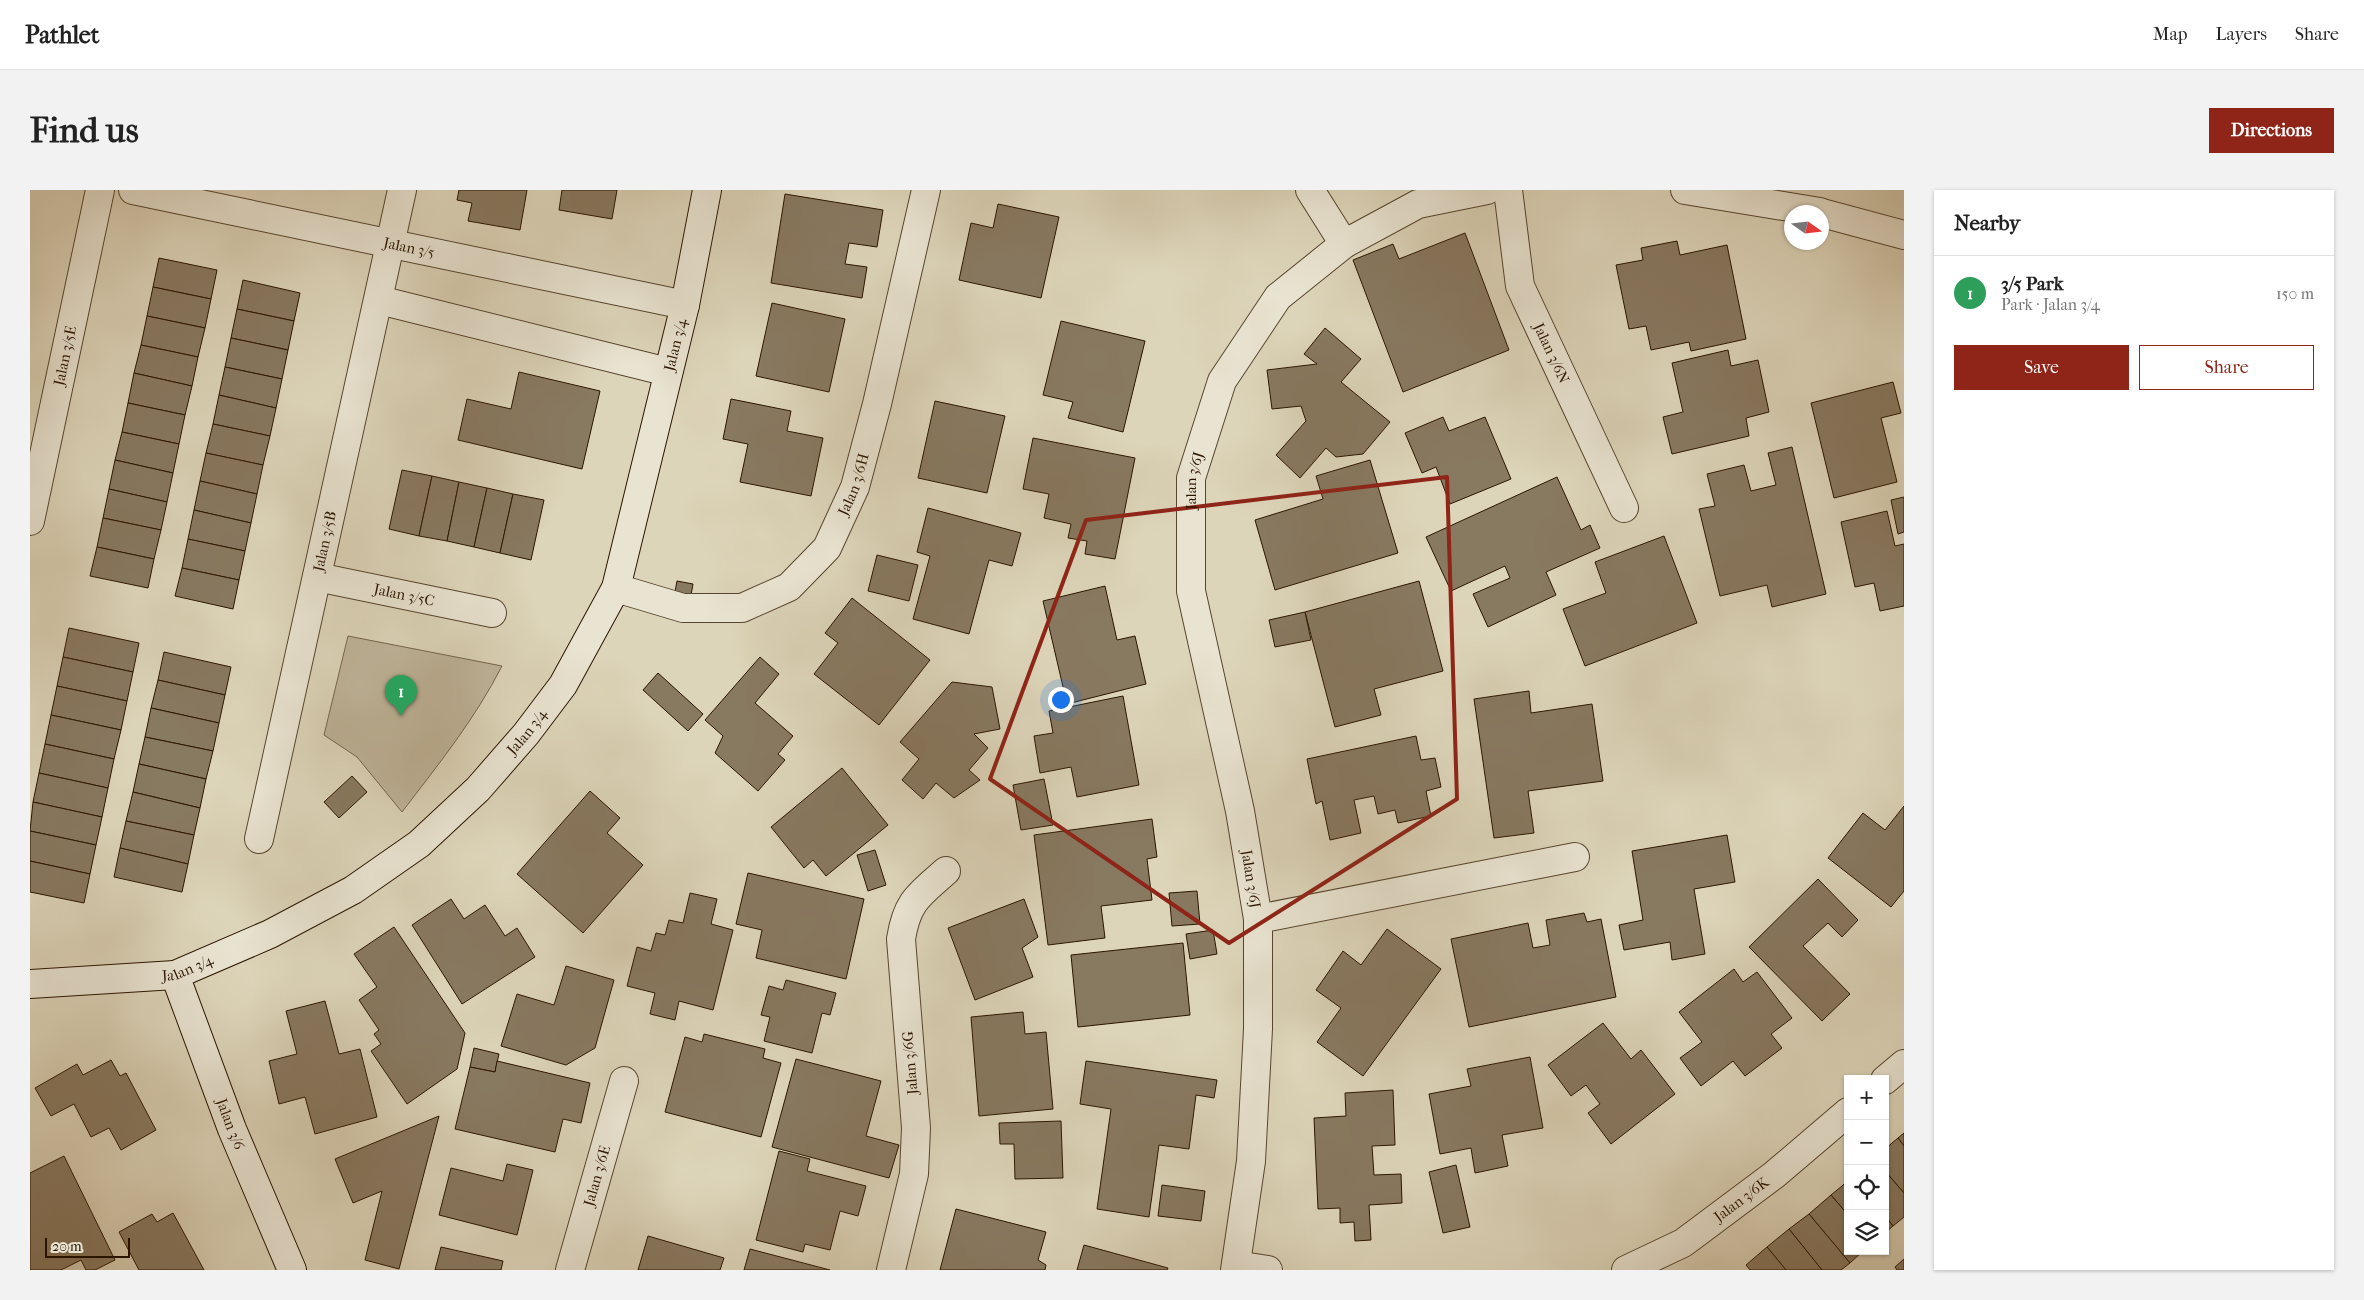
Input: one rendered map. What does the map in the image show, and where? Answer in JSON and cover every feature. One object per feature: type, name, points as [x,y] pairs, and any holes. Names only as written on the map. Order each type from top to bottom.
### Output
[{"type":"street","name":"Jalan 3/5E","points":[[30,521],[100,190]]},
{"type":"street","name":"Jalan 3/5","points":[[133,190],[685,305]]},
{"type":"street","name":"Jalan 3/5B","points":[[259,838],[402,190]]},
{"type":"street","name":"Jalan 3/4","points":[[30,984],[176,976],[270,934],[353,890],[419,844],[478,788],[526,734],[563,685],[616,588],[685,305],[708,190]]},
{"type":"street","name":"Jalan 3/6H","points":[[616,588],[683,608],[742,608],[789,587],[827,548],[855,487],[877,404],[926,190]]},
{"type":"street","points":[[1310,190],[1344,244]]},
{"type":"street","name":"Jalan 3/6J","points":[[1236,1267],[1252,1152],[1258,1029],[1258,919],[1240,811],[1191,591],[1190,478],[1222,381],[1278,297],[1344,244],[1418,204],[1487,190]]},
{"type":"street","name":"Jalan 3/6N","points":[[1508,190],[1520,286],[1624,508]]},
{"type":"street","points":[[1685,190],[1784,207]]},
{"type":"street","points":[[1829,215],[1904,235]]},
{"type":"street","points":[[379,300],[668,372]]},
{"type":"street","name":"Jalan 3/5C","points":[[317,577],[492,613]]},
{"type":"street","name":"Jalan 3/6J","points":[[1258,919],[1574,857]]},
{"type":"street","name":"Jalan 3/6G","points":[[891,1270],[914,1174],[916,1128],[901,939],[908,909],[916,898],[946,870]]},
{"type":"street","name":"Jalan 3/6","points":[[176,976],[232,1129],[292,1270]]},
{"type":"street","points":[[1889,1077],[1904,1064]]},
{"type":"street","name":"Jalan 3/6E","points":[[570,1270],[624,1082]]},
{"type":"street","name":"Jalan 3/6K","points":[[1632,1269],[1683,1243],[1774,1176],[1844,1115]]},
{"type":"street","points":[[1236,1267],[1268,1270]]},
{"type":"highlighted area","points":[[1447,477],[1457,799],[1229,943],[990,779],[1086,520]]},
{"type":"shaded area","points":[[348,636],[502,666],[468,723],[402,812],[357,757],[324,735]]},
{"type":"building","points":[[459,190],[527,190],[520,230],[468,221],[472,203],[457,200]]},
{"type":"building","points":[[562,190],[617,190],[612,219],[559,210]]},
{"type":"building","points":[[785,194],[883,210],[877,247],[849,243],[845,264],[867,267],[862,298],[771,283]]},
{"type":"building","points":[[998,204],[1059,217],[1041,298],[959,280],[971,223],[993,228]]},
{"type":"building","points":[[1465,233],[1509,350],[1403,392],[1353,260],[1393,244],[1399,259]]},
{"type":"building","points":[[1677,241],[1680,255],[1727,245],[1746,339],[1691,351],[1689,342],[1651,350],[1646,326],[1629,329],[1616,265],[1643,260],[1641,248]]},
{"type":"building","points":[[159,258],[217,270],[211,299],[153,287]]},
{"type":"building","points":[[243,280],[300,293],[294,321],[237,309]]},
{"type":"building","points":[[153,287],[211,299],[205,328],[147,316]]},
{"type":"building","points":[[772,303],[845,319],[829,392],[756,376]]},
{"type":"building","points":[[237,309],[294,321],[288,350],[231,338]]},
{"type":"building","points":[[147,316],[205,328],[198,357],[141,345]]},
{"type":"building","points":[[1061,321],[1145,341],[1123,432],[1068,418],[1073,402],[1043,395]]},
{"type":"building","points":[[1325,328],[1361,359],[1341,382],[1390,422],[1363,454],[1336,457],[1326,448],[1300,478],[1276,455],[1306,421],[1301,406],[1272,409],[1267,370],[1317,364],[1304,354]]},
{"type":"building","points":[[231,338],[288,350],[282,379],[225,367]]},
{"type":"building","points":[[141,345],[198,357],[192,386],[134,373]]},
{"type":"building","points":[[1728,350],[1731,366],[1758,360],[1769,412],[1746,418],[1749,436],[1672,454],[1663,417],[1683,412],[1672,363]]},
{"type":"building","points":[[225,367],[282,379],[276,408],[219,395]]},
{"type":"building","points":[[519,372],[600,391],[582,469],[458,440],[467,399],[511,409]]},
{"type":"building","points":[[134,373],[192,386],[185,415],[128,403]]},
{"type":"building","points":[[1893,382],[1901,413],[1881,418],[1897,482],[1834,498],[1811,403]]},
{"type":"building","points":[[219,395],[276,408],[270,436],[213,424]]},
{"type":"building","points":[[731,399],[791,411],[787,431],[823,438],[811,496],[740,482],[748,444],[723,439]]},
{"type":"building","points":[[935,401],[1005,416],[987,493],[918,478]]},
{"type":"building","points":[[128,403],[185,415],[179,444],[122,432]]},
{"type":"building","points":[[1443,417],[1449,431],[1485,417],[1511,479],[1450,504],[1436,467],[1422,473],[1405,433]]},
{"type":"building","points":[[213,424],[270,436],[263,465],[206,453]]},
{"type":"building","points":[[122,432],[179,444],[173,473],[115,460]]},
{"type":"building","points":[[1033,438],[1135,458],[1115,559],[1085,554],[1087,541],[1068,538],[1071,524],[1044,518],[1049,494],[1023,489]]},
{"type":"building","points":[[1792,447],[1826,594],[1772,607],[1767,585],[1720,596],[1699,509],[1715,506],[1707,474],[1744,465],[1751,491],[1776,485],[1768,453]]},
{"type":"building","points":[[206,453],[263,465],[257,494],[200,481]]},
{"type":"building","points":[[115,460],[173,473],[167,502],[109,489]]},
{"type":"building","points":[[1370,460],[1398,553],[1275,590],[1255,520],[1323,499],[1316,476]]},
{"type":"building","points":[[402,470],[432,476],[419,536],[389,529]]},
{"type":"building","points":[[432,476],[459,482],[447,541],[419,536]]},
{"type":"building","points":[[1557,477],[1581,530],[1590,525],[1600,548],[1546,572],[1556,595],[1488,627],[1473,594],[1510,578],[1505,566],[1451,591],[1426,537]]},
{"type":"building","points":[[200,481],[257,494],[251,523],[194,510]]},
{"type":"building","points":[[459,482],[487,488],[474,547],[447,541]]},
{"type":"building","points":[[487,488],[513,494],[500,553],[474,547]]},
{"type":"building","points":[[109,489],[167,502],[161,530],[103,518]]},
{"type":"building","points":[[513,494],[544,500],[531,560],[500,553]]},
{"type":"building","points":[[1904,497],[1904,532],[1898,534],[1891,500]]},
{"type":"building","points":[[928,508],[1021,533],[1012,566],[989,560],[969,634],[913,619],[930,556],[917,552]]},
{"type":"building","points":[[194,510],[251,523],[245,551],[188,539]]},
{"type":"building","points":[[1887,511],[1895,546],[1904,544],[1904,606],[1880,611],[1874,583],[1855,587],[1841,522]]},
{"type":"building","points":[[103,518],[161,530],[154,559],[97,547]]},
{"type":"building","points":[[1664,536],[1697,623],[1585,666],[1563,609],[1606,593],[1595,562]]},
{"type":"building","points":[[188,539],[245,551],[239,580],[182,568]]},
{"type":"building","points":[[97,547],[154,559],[148,588],[90,576]]},
{"type":"building","points":[[877,555],[918,565],[909,601],[868,591]]},
{"type":"building","points":[[182,568],[239,580],[233,609],[175,596]]},
{"type":"building","points":[[677,581],[693,584],[690,601],[674,597]]},
{"type":"building","points":[[1419,581],[1443,671],[1374,689],[1381,715],[1335,727],[1305,612]]},
{"type":"building","points":[[1105,586],[1117,640],[1135,636],[1146,684],[1067,704],[1043,601]]},
{"type":"building","points":[[852,598],[930,660],[879,725],[814,674],[838,643],[825,633]]},
{"type":"building","points":[[1305,612],[1311,640],[1275,647],[1269,620]]},
{"type":"building","points":[[69,628],[139,643],[133,672],[63,657]]},
{"type":"building","points":[[164,652],[231,667],[225,695],[158,680]]},
{"type":"building","points":[[63,657],[133,672],[127,701],[57,686]]},
{"type":"building","points":[[760,657],[779,674],[755,703],[793,736],[778,754],[785,760],[758,791],[715,753],[723,736],[705,720]]},
{"type":"building","points":[[658,673],[703,714],[688,731],[643,690]]},
{"type":"building","points":[[158,680],[225,695],[219,723],[151,708]]},
{"type":"building","points":[[952,682],[992,687],[1000,729],[974,734],[988,748],[969,770],[980,780],[954,798],[936,783],[923,799],[902,780],[919,759],[900,742]]},
{"type":"building","points":[[57,686],[127,701],[121,730],[51,715]]},
{"type":"building","points":[[1529,691],[1531,713],[1592,704],[1603,781],[1528,791],[1534,833],[1494,838],[1474,699]]},
{"type":"building","points":[[1123,696],[1139,785],[1077,797],[1071,767],[1040,773],[1034,736],[1053,733],[1049,711]]},
{"type":"building","points":[[151,708],[219,723],[213,751],[145,737]]},
{"type":"building","points":[[51,715],[121,730],[114,759],[45,744]]},
{"type":"building","points":[[1416,736],[1421,760],[1435,758],[1441,787],[1426,791],[1431,816],[1398,823],[1395,810],[1378,814],[1374,796],[1354,800],[1361,833],[1330,840],[1322,801],[1316,804],[1307,759]]},
{"type":"building","points":[[145,737],[213,751],[206,779],[139,764]]},
{"type":"building","points":[[45,744],[114,759],[108,788],[39,773]]},
{"type":"building","points":[[139,764],[206,779],[200,808],[133,792]]},
{"type":"building","points":[[842,768],[888,825],[826,876],[813,860],[804,868],[771,827]]},
{"type":"building","points":[[39,773],[108,788],[102,817],[33,802]]},
{"type":"building","points":[[352,776],[367,792],[339,818],[324,802]]},
{"type":"building","points":[[1044,779],[1053,825],[1021,830],[1013,785]]},
{"type":"building","points":[[590,791],[620,818],[607,833],[643,865],[583,933],[517,874]]},
{"type":"building","points":[[133,792],[200,808],[194,835],[126,821]]},
{"type":"building","points":[[33,802],[102,817],[96,845],[30,831]]},
{"type":"building","points":[[1904,806],[1904,891],[1891,907],[1828,858],[1863,813],[1885,830]]},
{"type":"building","points":[[1152,819],[1157,857],[1147,859],[1152,900],[1101,906],[1105,938],[1048,945],[1034,835]]},
{"type":"building","points":[[126,821],[194,835],[188,864],[120,848]]},
{"type":"building","points":[[30,831],[96,845],[90,874],[30,861]]},
{"type":"building","points":[[1727,835],[1735,882],[1694,889],[1705,954],[1672,960],[1670,942],[1624,950],[1619,925],[1643,920],[1632,851]]},
{"type":"building","points":[[120,848],[188,864],[182,892],[114,877]]},
{"type":"building","points":[[875,850],[886,885],[868,891],[857,855]]},
{"type":"building","points":[[30,861],[90,874],[84,903],[30,892]]},
{"type":"building","points":[[748,873],[864,899],[846,979],[756,958],[762,930],[736,924]]},
{"type":"building","points":[[1818,879],[1858,920],[1842,937],[1828,923],[1803,946],[1850,994],[1822,1021],[1749,947]]},
{"type":"building","points":[[1197,891],[1200,924],[1172,926],[1169,893]]},
{"type":"building","points":[[690,893],[717,899],[711,924],[733,930],[713,1010],[679,1001],[675,1020],[650,1014],[655,993],[627,986],[637,947],[651,951],[656,933],[665,935],[669,920],[683,923]]},
{"type":"building","points":[[451,899],[464,919],[485,905],[505,936],[517,928],[535,957],[462,1004],[412,925]]},
{"type":"building","points":[[1024,899],[1038,937],[1022,948],[1033,977],[975,1000],[948,928]]},
{"type":"building","points":[[1584,913],[1587,922],[1601,919],[1616,997],[1469,1027],[1451,939],[1528,923],[1533,948],[1550,945],[1546,920]]},
{"type":"building","points":[[394,927],[465,1033],[457,1069],[407,1104],[371,1051],[381,1044],[374,1034],[379,1030],[359,1000],[377,987],[354,954]]},
{"type":"building","points":[[1387,929],[1441,969],[1363,1076],[1317,1042],[1341,1008],[1316,990],[1343,951],[1361,965]]},
{"type":"building","points":[[1213,930],[1217,954],[1190,959],[1186,934]]},
{"type":"building","points":[[1183,943],[1190,1015],[1078,1027],[1071,955]]},
{"type":"building","points":[[566,966],[614,980],[595,1048],[566,1065],[501,1046],[517,994],[554,1005]]},
{"type":"building","points":[[1734,969],[1743,982],[1757,972],[1792,1018],[1771,1034],[1782,1048],[1745,1076],[1733,1061],[1701,1086],[1680,1058],[1702,1042],[1679,1012]]},
{"type":"building","points":[[786,980],[836,993],[830,1015],[822,1013],[812,1053],[764,1041],[770,1017],[761,1015],[769,986],[783,990]]},
{"type":"building","points":[[325,1001],[339,1054],[360,1049],[377,1117],[315,1134],[305,1097],[279,1104],[269,1061],[297,1054],[286,1011]]},
{"type":"building","points":[[1023,1012],[1025,1034],[1046,1032],[1053,1109],[979,1116],[971,1017]]},
{"type":"building","points":[[1603,1023],[1631,1059],[1641,1050],[1675,1094],[1611,1144],[1588,1113],[1600,1104],[1586,1085],[1571,1096],[1548,1065]]},
{"type":"building","points":[[704,1034],[765,1049],[763,1058],[781,1063],[761,1137],[665,1112],[685,1037],[702,1042]]},
{"type":"building","points":[[474,1048],[499,1054],[495,1072],[470,1067]]},
{"type":"building","points":[[1530,1057],[1543,1128],[1502,1135],[1508,1166],[1475,1173],[1471,1148],[1440,1154],[1429,1094],[1471,1086],[1467,1069]]},
{"type":"building","points":[[796,1059],[881,1081],[866,1136],[899,1145],[889,1178],[772,1147]]},
{"type":"building","points":[[111,1060],[120,1076],[126,1073],[156,1130],[121,1150],[109,1128],[91,1137],[74,1104],[51,1116],[35,1088],[77,1064],[83,1075]]},
{"type":"building","points":[[497,1061],[590,1083],[581,1123],[563,1119],[555,1152],[455,1129],[470,1067],[495,1072]]},
{"type":"building","points":[[1086,1061],[1217,1080],[1214,1098],[1196,1095],[1189,1149],[1159,1145],[1149,1217],[1097,1209],[1111,1109],[1080,1104]]},
{"type":"building","points":[[1393,1090],[1395,1145],[1372,1146],[1374,1175],[1401,1174],[1402,1203],[1369,1205],[1371,1240],[1355,1241],[1354,1222],[1340,1223],[1340,1208],[1318,1209],[1314,1118],[1346,1116],[1345,1093]]},
{"type":"building","points":[[439,1116],[399,1269],[365,1260],[382,1191],[353,1203],[335,1159]]},
{"type":"building","points":[[1061,1121],[1063,1178],[1015,1179],[1014,1144],[1000,1144],[999,1123]]},
{"type":"building","points":[[1904,1133],[1904,1146],[1898,1138]]},
{"type":"building","points":[[1898,1138],[1904,1146],[1904,1193],[1889,1176],[1889,1146]]},
{"type":"building","points":[[779,1151],[810,1159],[807,1171],[866,1186],[858,1216],[840,1211],[830,1250],[805,1244],[803,1252],[756,1240]]},
{"type":"building","points":[[64,1156],[115,1260],[95,1270],[86,1270],[81,1260],[61,1270],[30,1270],[30,1173]]},
{"type":"building","points":[[507,1164],[533,1170],[517,1235],[439,1215],[451,1168],[503,1181]]},
{"type":"building","points":[[1456,1165],[1470,1227],[1443,1233],[1429,1172]]},
{"type":"building","points":[[1889,1176],[1904,1193],[1904,1217],[1893,1226],[1889,1221]]},
{"type":"building","points":[[1844,1184],[1844,1210],[1831,1195]]},
{"type":"building","points":[[1162,1185],[1205,1191],[1201,1221],[1158,1216]]},
{"type":"building","points":[[1831,1195],[1844,1210],[1844,1255],[1859,1255],[1850,1263],[1809,1214]]},
{"type":"building","points":[[956,1209],[1046,1232],[1038,1260],[1046,1265],[1045,1270],[940,1270]]},
{"type":"building","points":[[173,1213],[204,1270],[139,1270],[119,1232],[152,1214],[157,1222]]},
{"type":"building","points":[[1809,1214],[1850,1263],[1841,1270],[1822,1270],[1789,1229]]},
{"type":"building","points":[[1889,1221],[1893,1226],[1889,1230]]},
{"type":"building","points":[[1789,1229],[1822,1270],[1786,1270],[1767,1247]]},
{"type":"building","points":[[648,1236],[724,1258],[720,1270],[638,1270]]},
{"type":"building","points":[[1084,1245],[1168,1268],[1167,1270],[1077,1270]]},
{"type":"building","points":[[441,1247],[503,1261],[501,1270],[435,1270]]},
{"type":"building","points":[[1767,1247],[1786,1270],[1750,1270],[1746,1265]]},
{"type":"building","points":[[750,1249],[830,1270],[744,1270]]},
{"type":"building","points":[[1904,1259],[1904,1270],[1897,1270],[1895,1267]]},
{"type":"place","name":"3/5 Park","points":[[401,716]]}]
